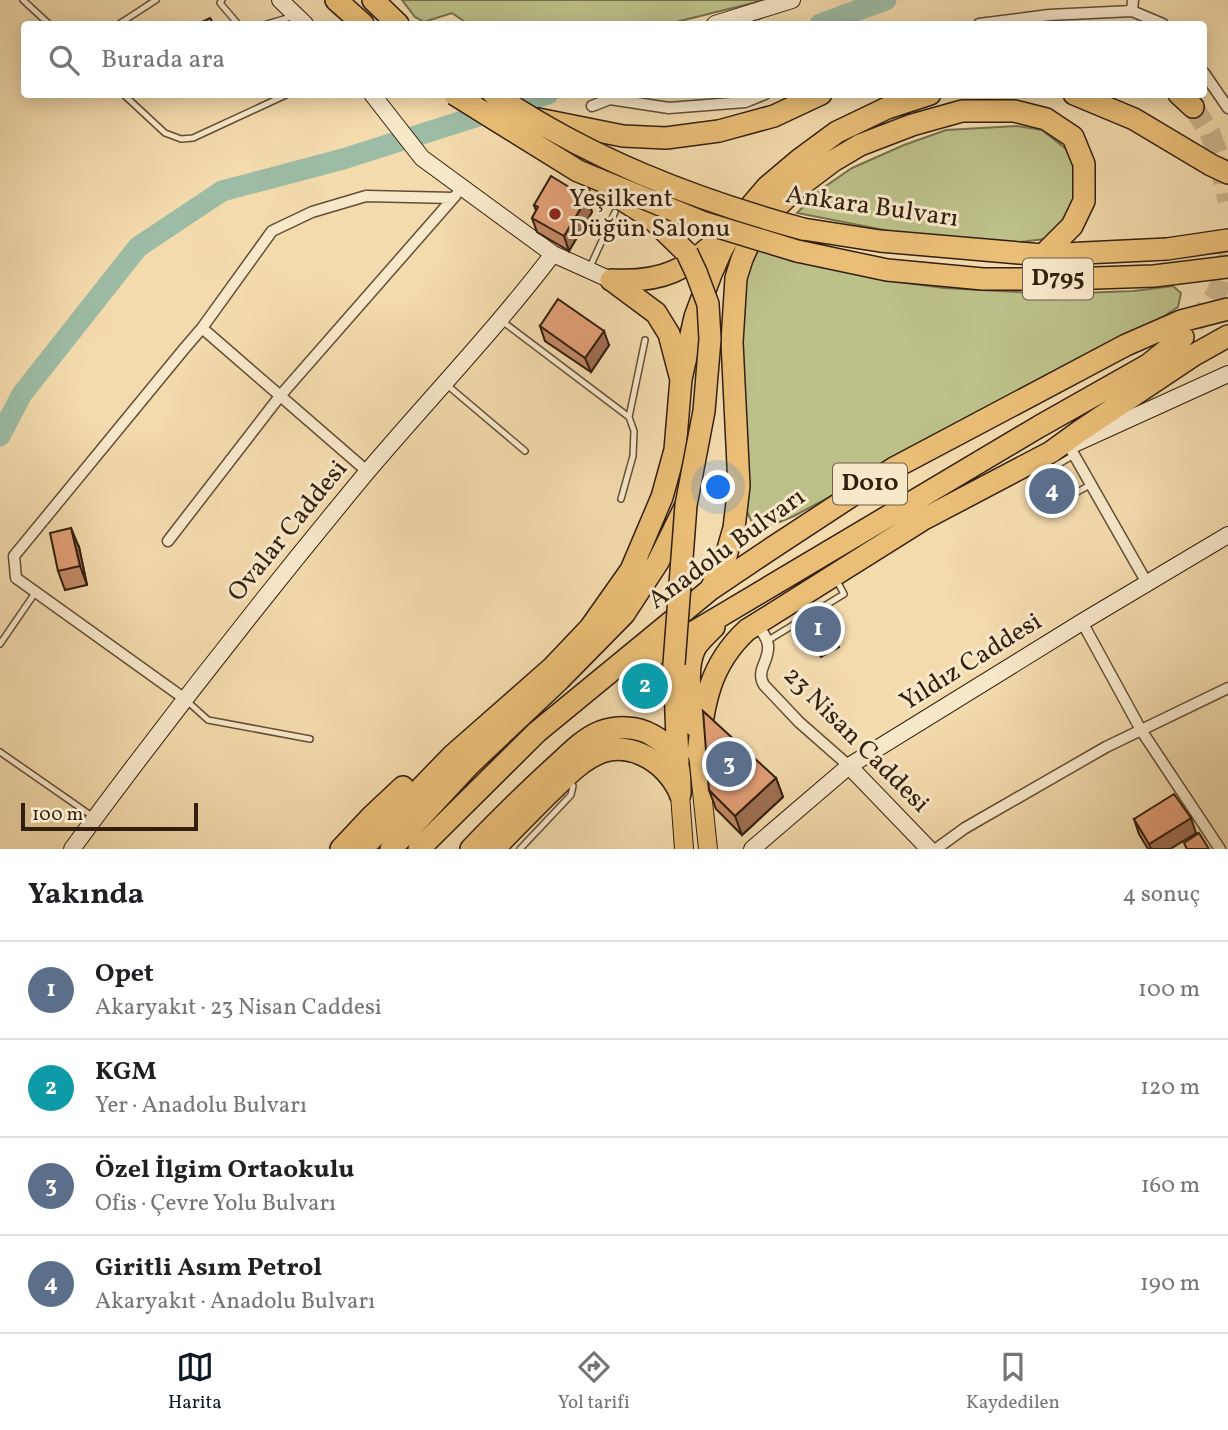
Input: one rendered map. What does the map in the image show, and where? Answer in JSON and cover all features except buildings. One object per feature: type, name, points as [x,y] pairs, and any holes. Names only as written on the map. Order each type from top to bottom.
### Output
[{"type":"highway","points":[[336,0],[360,21]]},
{"type":"highway","points":[[374,1],[395,21]]},
{"type":"highway","name":"Ankara Bulvarı","points":[[460,98],[578,171],[702,222],[797,251],[887,270],[984,279],[1154,276],[1228,267]]},
{"type":"highway","name":"Ankara Bulvarı","points":[[500,98],[570,141],[628,169],[695,196],[803,229],[880,241],[1043,255],[1167,249],[1228,240]]},
{"type":"highway","points":[[534,119],[623,135],[666,138],[719,131],[774,116],[812,98]]},
{"type":"highway","points":[[611,280],[654,278],[682,268],[705,253],[767,187],[837,132],[887,108],[918,98]]},
{"type":"highway","points":[[1084,98],[1134,119],[1228,173]]},
{"type":"highway","points":[[711,589],[731,540],[739,486],[732,342],[736,278],[750,241],[771,212],[806,181],[860,145],[912,125],[962,111],[1014,111],[1046,119],[1073,137],[1084,164],[1084,201],[1072,226],[1043,255]]},
{"type":"highway","points":[[578,171],[650,217],[673,238],[687,253],[708,304],[710,339],[704,411],[686,505],[674,664],[680,794]]},
{"type":"highway","points":[[362,849],[452,756],[552,668],[590,628],[631,570],[662,497],[675,450],[681,379],[695,317],[710,274],[743,215]]},
{"type":"highway","points":[[611,280],[656,313],[669,334],[681,379]]},
{"type":"highway","name":"Anadolu Bulvarı","points":[[419,849],[537,732],[711,589],[772,548],[894,468],[1126,345],[1181,321],[1228,309]]},
{"type":"highway","points":[[698,753],[703,713],[716,670],[732,643],[762,632],[833,575],[922,520],[1051,452],[1069,448],[1194,355],[1228,336]]},
{"type":"highway","points":[[550,722],[660,651],[1148,365],[1184,337]]},
{"type":"highway","name":"Anadolu Bulvarı","points":[[391,849],[469,765],[624,614],[658,562],[686,505]]},
{"type":"highway","points":[[698,753],[689,681],[695,648],[713,627],[799,569]]},
{"type":"highway","points":[[471,849],[516,802],[584,741],[597,733],[628,728],[642,730],[670,747],[678,762]]},
{"type":"highway","points":[[494,849],[523,832],[566,776],[601,752],[634,750],[650,758],[674,779],[680,794]]},
{"type":"highway","points":[[341,849],[406,785],[452,756]]},
{"type":"main road","points":[[698,753],[708,849]]},
{"type":"main road","points":[[680,794],[684,849]]},
{"type":"street","points":[[280,0],[300,20]]},
{"type":"street","points":[[725,21],[792,0]]},
{"type":"street","points":[[1002,21],[1133,6],[1158,21]]},
{"type":"street","points":[[1207,79],[1228,108]]},
{"type":"street","points":[[374,98],[422,158],[457,193],[553,254],[611,280]]},
{"type":"street","points":[[592,106],[610,99],[669,108],[745,102],[755,98]]},
{"type":"street","points":[[185,699],[16,578],[14,556],[202,328],[272,231],[312,212],[366,196],[457,193]]},
{"type":"street","points":[[168,541],[281,396],[457,193]]},
{"type":"street","name":"Ovalar Caddesi","points":[[72,849],[185,699],[368,472],[553,254]]},
{"type":"street","points":[[202,328],[368,472]]},
{"type":"street","points":[[1147,583],[1069,448],[1228,374]]},
{"type":"street","name":"Yıldız Caddesi","points":[[752,849],[849,766],[1228,535]]},
{"type":"street","points":[[1082,622],[1140,730],[1220,849]]},
{"type":"street","name":"23 Nisan Caddesi","points":[[762,632],[769,646],[760,678],[764,685],[799,722],[849,766],[929,849]]},
{"type":"street","points":[[936,849],[965,828],[1105,747],[1228,688]]},
{"type":"lane","points":[[23,0],[46,21]]},
{"type":"lane","points":[[124,21],[156,0]]},
{"type":"lane","points":[[222,0],[220,3],[235,21]]},
{"type":"lane","points":[[128,98],[165,134],[181,139],[193,138],[279,98]]},
{"type":"lane","points":[[589,270],[615,212]]},
{"type":"lane","points":[[499,319],[629,417]]},
{"type":"lane","points":[[621,499],[633,456],[634,431],[629,417],[645,341]]},
{"type":"lane","points":[[444,383],[525,452]]},
{"type":"lane","points":[[1069,448],[1050,469],[1068,497],[1090,485]]},
{"type":"lane","points":[[0,644],[35,593]]},
{"type":"lane","points":[[185,699],[208,720],[310,739]]},
{"type":"lane","points":[[0,752],[95,818]]},
{"type":"lane","points":[[520,849],[523,832]]},
{"type":"green space","points":[[402,0],[765,0],[680,21],[464,21],[452,13],[427,21],[415,17]]},
{"type":"green space","points":[[1017,126],[1042,130],[1066,149],[1075,170],[1074,197],[1064,225],[1045,239],[1020,242],[920,237],[797,213],[820,190],[852,168],[904,145],[946,130]]},
{"type":"green space","points":[[760,247],[884,280],[944,288],[1054,294],[1134,291],[1173,286],[1181,293],[1178,307],[1155,322],[794,516],[775,524],[752,522],[744,506],[741,282]]},
{"type":"waterway","points":[[828,21],[886,0]]},
{"type":"waterway","points":[[0,436],[22,394],[138,247],[222,191],[343,159],[535,98]]},
{"type":"tunnel","points":[[1193,107],[1210,133],[1219,158],[1228,201]]},
{"type":"tunnel","points":[[1194,324],[1217,292],[1228,254]]},
{"type":"place","name":"Yeşilkent Düğün Salonu","points":[[555,214]]},
{"type":"place","name":"Giritli Asım Petrol","points":[[1052,491]]},
{"type":"place","name":"Opet","points":[[818,629]]},
{"type":"place","name":"KGM","points":[[645,686]]},
{"type":"place","name":"Özel İlgim Ortaokulu","points":[[729,764]]}]
